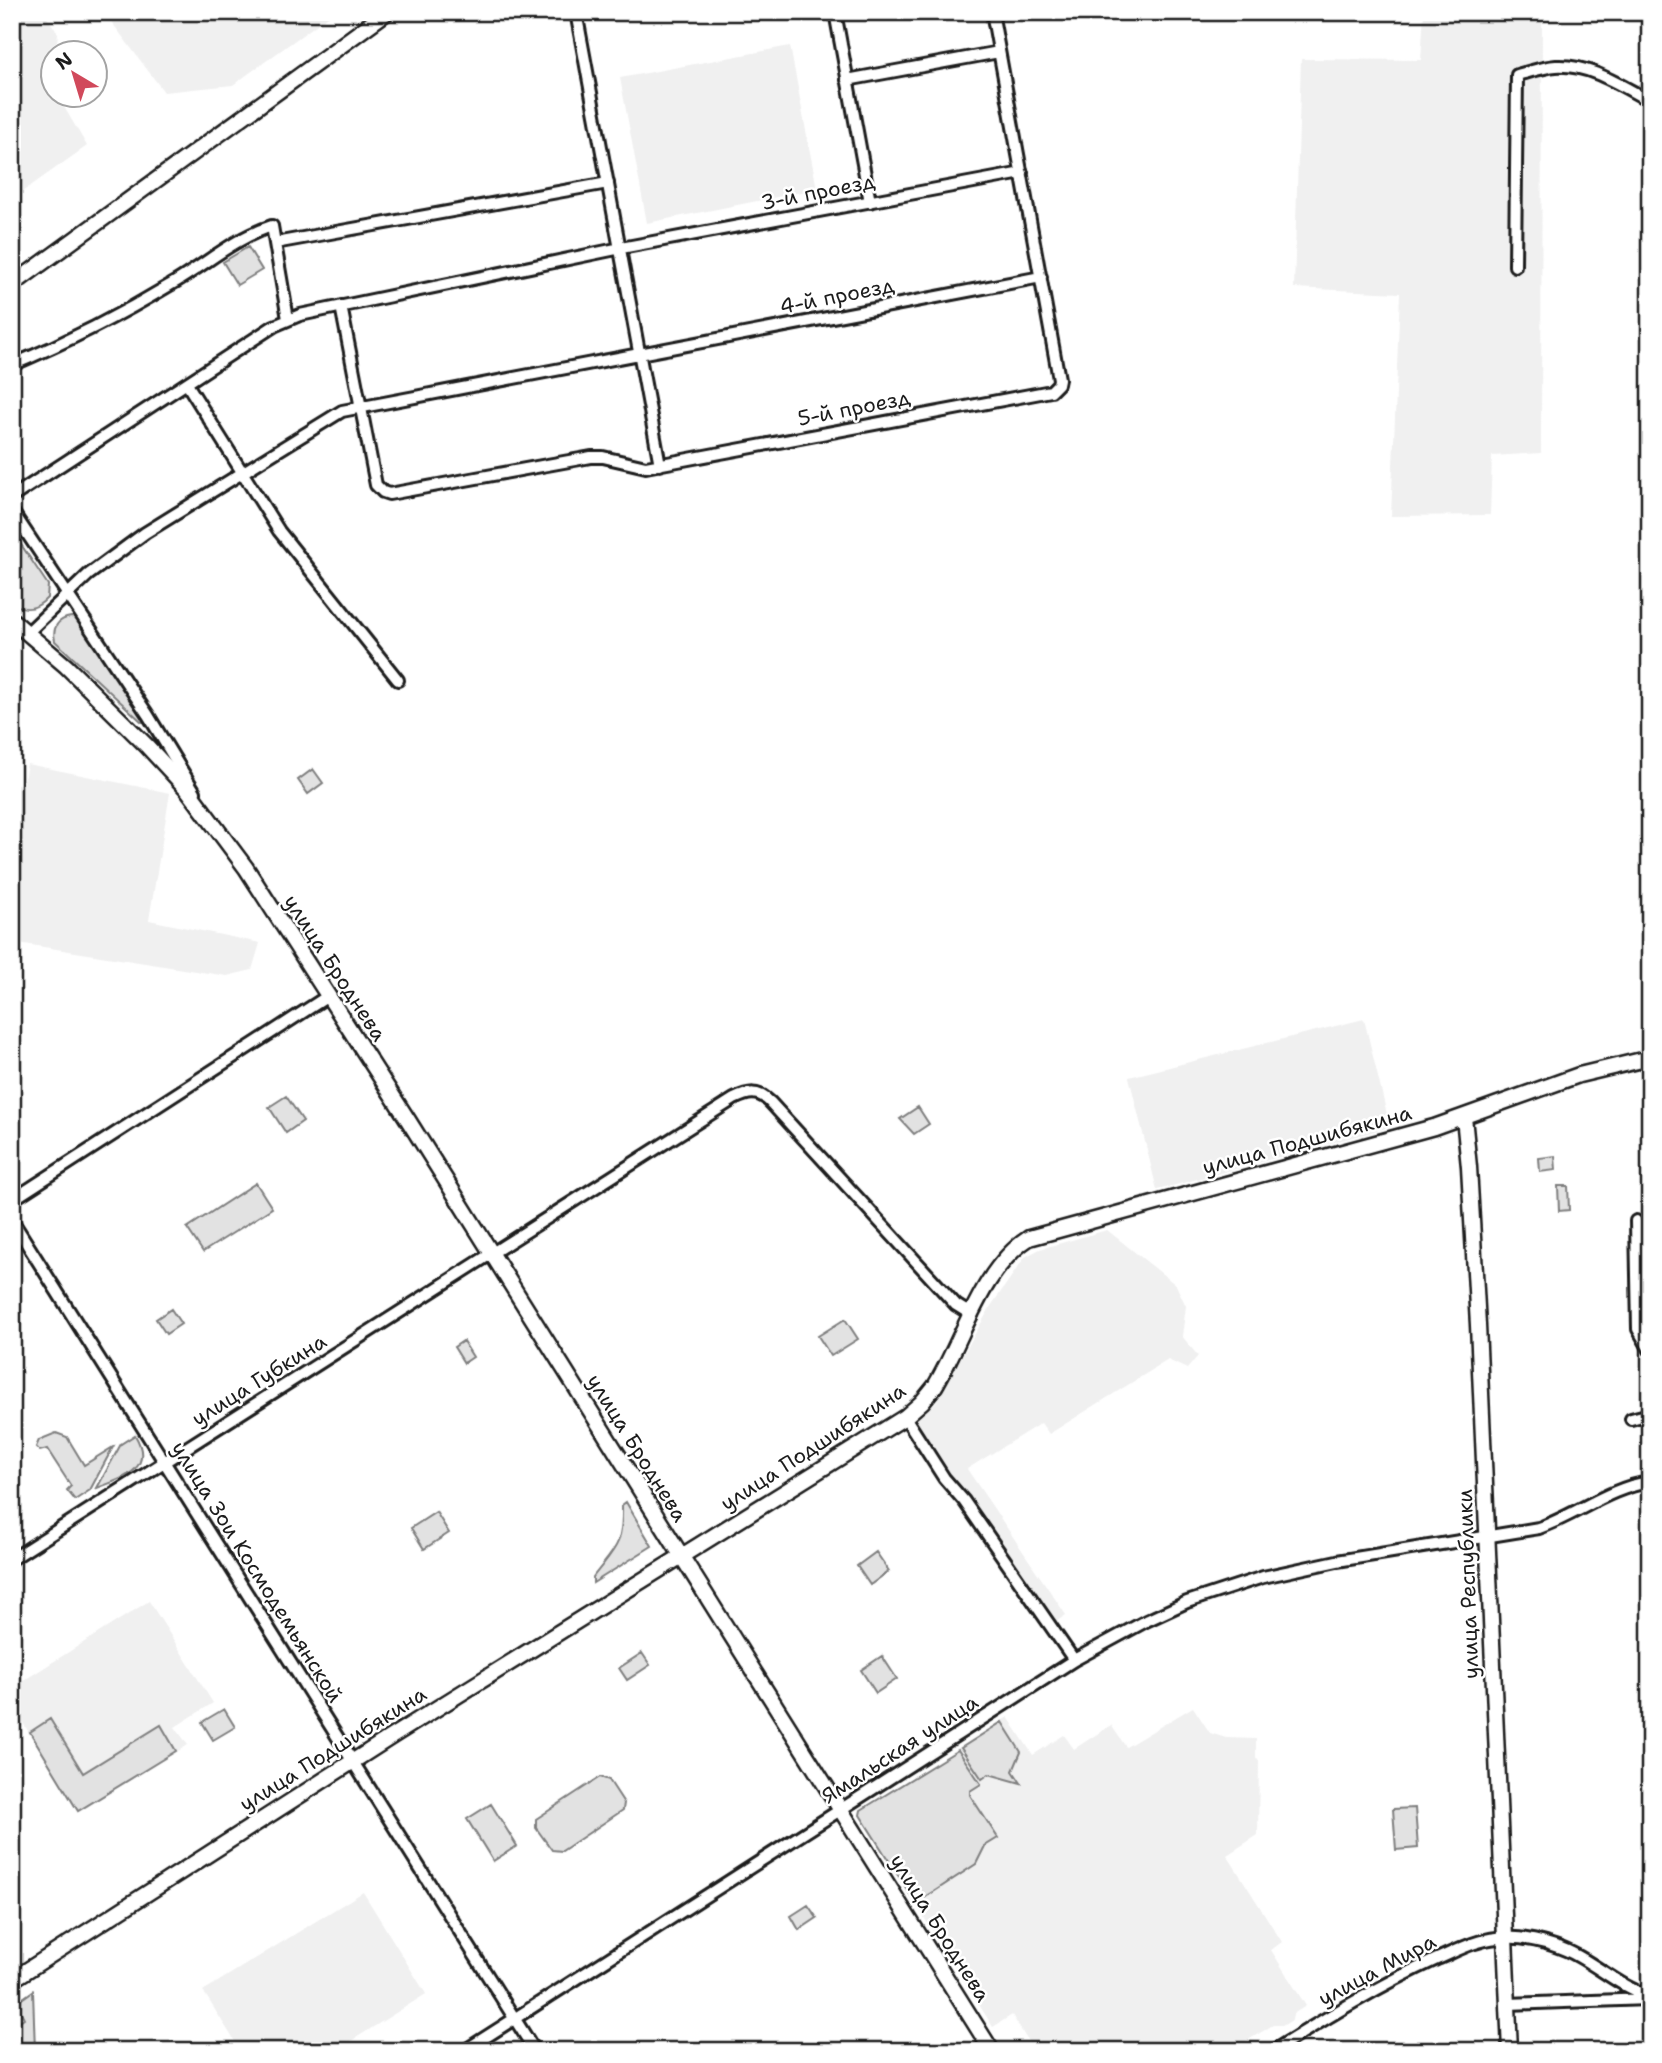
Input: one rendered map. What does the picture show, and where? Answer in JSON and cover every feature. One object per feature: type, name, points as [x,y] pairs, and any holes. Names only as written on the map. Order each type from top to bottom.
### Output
[{"type":"main road","points":[[12,285],[387,12]]},
{"type":"main road","name":"улица Броднева","points":[[12,620],[122,720],[187,789],[246,869],[992,2051]]},
{"type":"main road","name":"улица Подшибякина","points":[[12,1980],[353,1761],[905,1417],[935,1386],[1000,1264],[1017,1246],[1037,1235],[1416,1133],[1579,1075],[1650,1058]]},
{"type":"main road","name":"улица Республики","points":[[1464,1117],[1469,1167],[1510,2051]]},
{"type":"street","points":[[576,12],[660,465]]},
{"type":"street","points":[[835,12],[870,202]]},
{"type":"street","points":[[992,12],[1041,277]]},
{"type":"street","points":[[847,80],[999,52]]},
{"type":"street","points":[[1515,266],[1517,75],[1545,67],[1572,66],[1603,77],[1650,101]]},
{"type":"street","name":"3-й проезд","points":[[12,497],[288,319],[621,248],[1022,173]]},
{"type":"street","points":[[275,243],[608,183]]},
{"type":"street","points":[[12,365],[61,345],[106,322],[174,283],[252,232],[272,226],[288,319]]},
{"type":"street","name":"4-й проезд","points":[[28,632],[88,575],[145,533],[342,411],[1041,277]]},
{"type":"street","name":"5-й проезд","points":[[341,306],[376,485],[389,494],[591,457],[603,457],[639,467],[660,465],[1055,388],[1059,379],[1041,277]]},
{"type":"street","points":[[187,384],[241,473],[292,549],[398,680]]},
{"type":"street","points":[[12,511],[164,739],[214,825]]},
{"type":"street","points":[[12,1200],[328,996]]},
{"type":"street","name":"улица Губкина","points":[[12,1559],[734,1099],[752,1092],[770,1102],[956,1305],[972,1315]]},
{"type":"street","name":"улица Зои Космодемьянской","points":[[12,1220],[535,2051]]},
{"type":"street","points":[[1636,1221],[1637,1329],[1650,1350]]},
{"type":"street","points":[[1631,1419],[1650,1414]]},
{"type":"street","points":[[905,1417],[944,1478],[964,1501],[1074,1660]]},
{"type":"street","name":"Ямальская улица","points":[[464,2051],[1074,1660],[1146,1621],[1187,1602],[1263,1577],[1337,1560],[1539,1528],[1625,1488],[1650,1482]]},
{"type":"street","name":"улица Мира","points":[[1273,2051],[1354,2002],[1421,1966],[1479,1942],[1505,1938],[1535,1941],[1565,1949],[1650,1998]]},
{"type":"street","points":[[1508,2004],[1650,1998]]},
{"type":"shaded area","points":[[12,12],[43,12],[58,33],[57,38],[38,38],[38,108],[65,108],[87,146],[12,199]]},
{"type":"shaded area","points":[[104,12],[334,12],[233,85],[164,92]]},
{"type":"shaded area","points":[[1424,12],[1542,12],[1541,453],[1492,456],[1490,515],[1391,516],[1400,293],[1294,288],[1301,59],[1421,60]]},
{"type":"shaded area","points":[[790,46],[817,189],[647,223],[620,78]]},
{"type":"shaded area","points":[[248,247],[262,270],[237,285],[223,262]]},
{"type":"shaded area","points":[[12,531],[48,585],[47,598],[35,607],[26,608],[12,603]]},
{"type":"shaded area","points":[[71,617],[80,619],[146,719],[145,722],[55,641],[57,624]]},
{"type":"shaded area","points":[[27,764],[170,793],[149,920],[260,943],[252,970],[227,976],[12,942],[12,784],[23,785]]},
{"type":"shaded area","points":[[313,769],[323,783],[308,794],[298,780]]},
{"type":"shaded area","points":[[1364,1019],[1390,1127],[1157,1190],[1129,1077]]},
{"type":"shaded area","points":[[286,1096],[303,1121],[286,1133],[269,1107]]},
{"type":"shaded area","points":[[918,1107],[929,1124],[914,1134],[900,1119]]},
{"type":"shaded area","points":[[1555,1156],[1556,1170],[1540,1172],[1539,1158]]},
{"type":"shaded area","points":[[256,1183],[272,1208],[203,1252],[187,1228]]},
{"type":"shaded area","points":[[1558,1186],[1568,1186],[1569,1210],[1559,1211]]},
{"type":"shaded area","points":[[1107,1230],[1176,1285],[1186,1306],[1182,1336],[1198,1356],[1187,1369],[1168,1360],[1049,1434],[1041,1423],[967,1469],[1066,1615],[1054,1623],[913,1423],[936,1402],[991,1306],[1025,1257],[1040,1249]]},
{"type":"shaded area","points":[[171,1309],[181,1324],[166,1334],[156,1319]]},
{"type":"shaded area","points":[[845,1319],[858,1339],[831,1356],[818,1336]]},
{"type":"shaded area","points":[[463,1341],[473,1357],[464,1363],[454,1347]]},
{"type":"shaded area","points":[[56,1433],[67,1437],[84,1465],[113,1447],[90,1490],[75,1500],[67,1490],[71,1486],[47,1449],[40,1451],[36,1447],[39,1440]]},
{"type":"shaded area","points":[[135,1435],[140,1447],[139,1464],[126,1476],[97,1488],[121,1444]]},
{"type":"shaded area","points":[[626,1502],[652,1546],[593,1583],[593,1577],[617,1545],[622,1505]]},
{"type":"shaded area","points":[[436,1512],[449,1533],[424,1549],[411,1528]]},
{"type":"shaded area","points":[[876,1552],[889,1571],[870,1585],[857,1566]]},
{"type":"shaded area","points":[[149,1601],[213,1703],[175,1727],[188,1745],[78,1812],[12,1705],[12,1688]]},
{"type":"shaded area","points":[[642,1653],[650,1665],[627,1680],[619,1668]]},
{"type":"shaded area","points":[[882,1656],[897,1679],[876,1693],[861,1670]]},
{"type":"shaded area","points":[[1193,1707],[1210,1733],[1226,1738],[1256,1739],[1256,1759],[1259,1760],[1258,1835],[1227,1855],[1282,1942],[1271,1950],[1306,2006],[1293,2014],[1292,2020],[1284,2025],[1273,2025],[1230,2051],[1034,2051],[1012,2015],[993,2027],[859,1814],[861,1809],[1008,1717],[1033,1755],[1064,1735],[1074,1749],[1111,1725],[1126,1747]]},
{"type":"shaded area","points":[[224,1709],[235,1727],[213,1740],[202,1722]]},
{"type":"shaded area","points":[[50,1719],[83,1773],[161,1725],[176,1751],[78,1811],[30,1732]]},
{"type":"shaded area","points":[[1002,1722],[1021,1752],[1013,1771],[1021,1783],[989,1774],[982,1779],[961,1748]]},
{"type":"shaded area","points":[[958,1750],[981,1784],[970,1791],[970,1795],[998,1838],[985,1846],[976,1864],[915,1902],[860,1815],[861,1810]]},
{"type":"shaded area","points":[[600,1777],[609,1780],[624,1803],[623,1810],[562,1851],[552,1850],[536,1828],[536,1819]]},
{"type":"shaded area","points":[[491,1804],[517,1846],[493,1861],[467,1819]]},
{"type":"shaded area","points":[[1415,1808],[1418,1848],[1396,1850],[1393,1809]]},
{"type":"shaded area","points":[[363,1892],[426,1994],[335,2051],[241,2051],[203,1991]]},
{"type":"shaded area","points":[[808,1905],[817,1918],[799,1930],[791,1916]]},
{"type":"shaded area","points":[[33,1991],[35,2051],[12,2051],[12,2026],[24,2018],[16,2003]]}]
